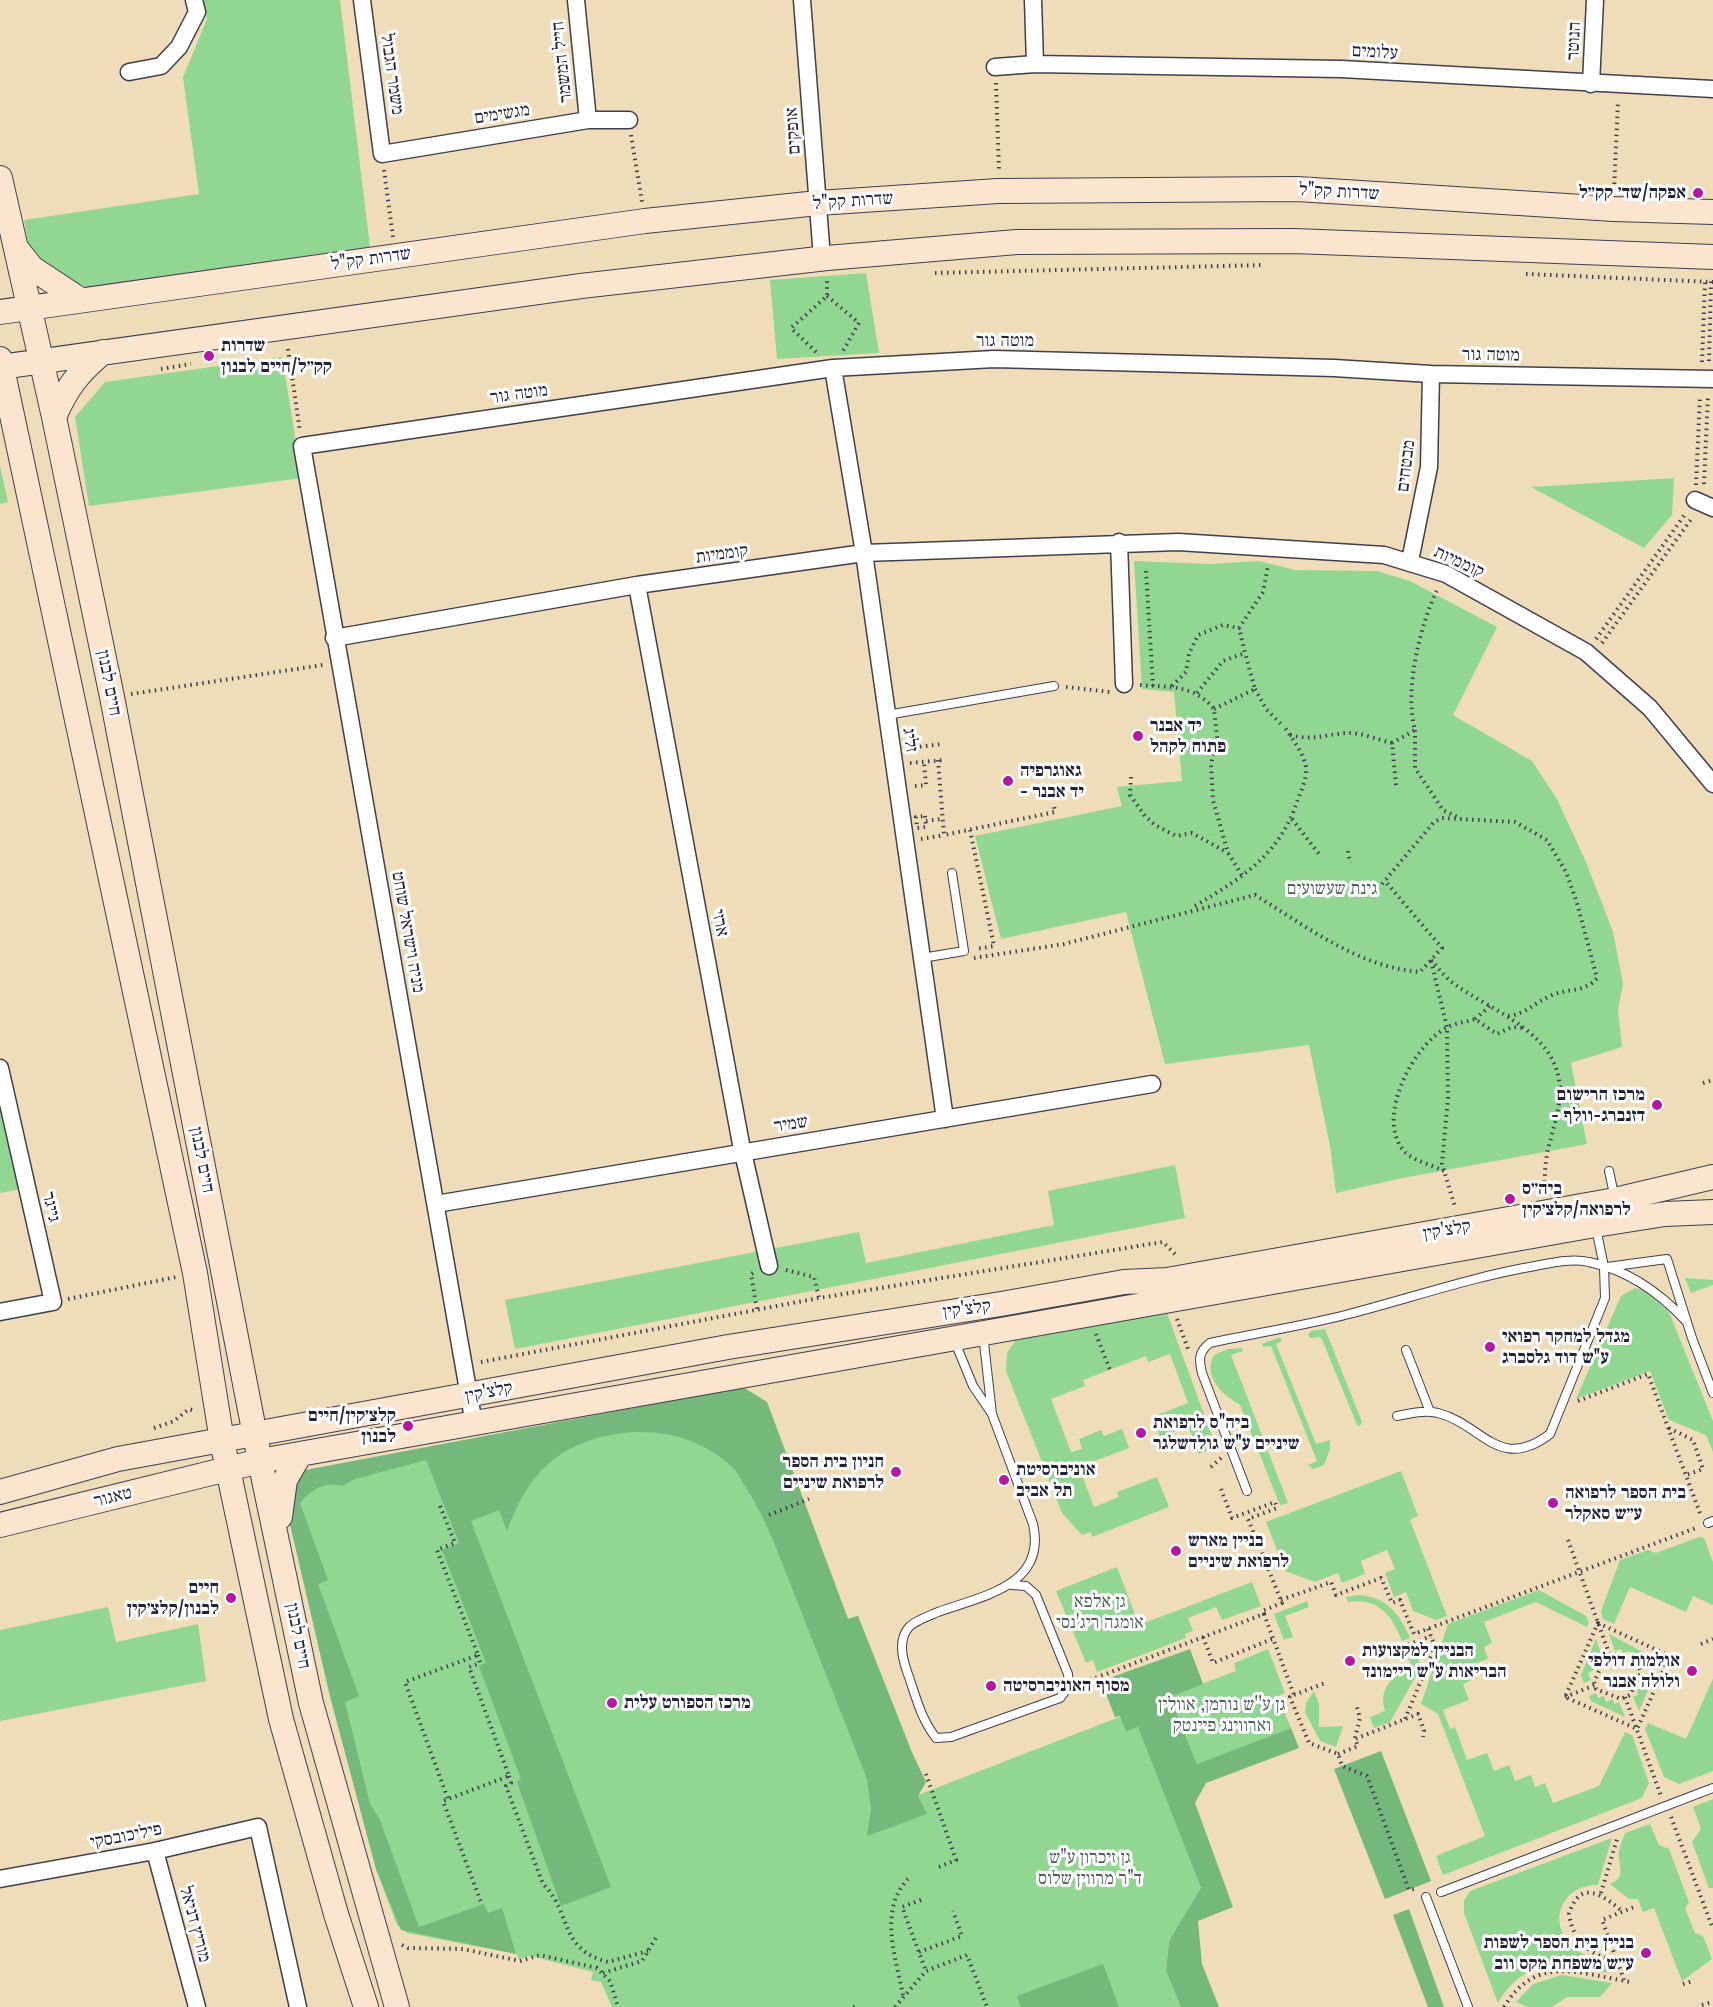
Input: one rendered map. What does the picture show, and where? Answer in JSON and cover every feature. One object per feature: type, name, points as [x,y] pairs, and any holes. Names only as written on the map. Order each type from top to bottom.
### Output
[{"type":"main road","name":"חיים לבנון","points":[[0,178],[54,417],[112,697],[260,1461],[280,1543],[312,1703],[397,2007]]},
{"type":"main road","name":"שדרות קק\"ל","points":[[0,312],[79,299],[645,221],[818,203],[999,191],[1297,189],[1713,212]]},
{"type":"main road","points":[[0,365],[42,362],[285,329],[581,286],[818,268],[1017,242],[1282,241],[1712,257]]},
{"type":"main road","points":[[15,247],[32,268],[79,299]]},
{"type":"main road","points":[[54,417],[67,388],[82,370],[103,352]]},
{"type":"main road","name":"חיים לבנון","points":[[0,365],[5,401],[195,1273],[227,1469],[281,1719],[336,1914],[366,2007]]},
{"type":"main road","name":"קלצ'קין","points":[[981,1321],[1124,1282],[1167,1280],[1615,1200],[1713,1177]]},
{"type":"main road","name":"קלצ'קין","points":[[222,1441],[728,1347],[952,1325],[1665,1214],[1713,1212]]},
{"type":"main road","name":"קלצ'קין","points":[[227,1469],[260,1461],[474,1424],[952,1325]]},
{"type":"main road","name":"טאגור","points":[[0,1492],[118,1459],[222,1441]]},
{"type":"main road","points":[[280,1543],[281,1498],[285,1480],[299,1456]]},
{"type":"main road","name":"טאגור","points":[[0,1524],[227,1469]]},
{"type":"street","points":[[129,72],[162,66],[179,47],[197,12],[194,0]]},
{"type":"street","name":"משמר הגבול","points":[[362,0],[382,154]]},
{"type":"street","name":"חייל המשמר","points":[[576,0],[588,120]]},
{"type":"street","name":"אופקים","points":[[802,0],[818,203],[818,268]]},
{"type":"street","points":[[1033,0],[1035,64]]},
{"type":"street","name":"הנוטר","points":[[1591,84],[1595,0]]},
{"type":"street","name":"עלומים","points":[[995,67],[1035,64],[1341,69],[1619,86],[1713,89]]},
{"type":"street","name":"מגשימים","points":[[382,154],[588,120],[629,120]]},
{"type":"street","name":"מוטה גור","points":[[302,446],[833,368],[994,359],[1334,368],[1431,374],[1708,379]]},
{"type":"street","name":"זליג","points":[[833,368],[864,554],[945,1119]]},
{"type":"street","name":"מבטחים","points":[[1410,561],[1429,467],[1431,374]]},
{"type":"street","name":"מניה וישראל שוחט","points":[[302,446],[338,662],[474,1424]]},
{"type":"street","points":[[1118,688],[1119,542]]},
{"type":"street","name":"קוממיות","points":[[334,638],[637,585],[864,554],[1119,542],[1178,542],[1372,554],[1410,561],[1446,574],[1589,655],[1650,708],[1713,784]]},
{"type":"street","name":"ארזי","points":[[637,585],[742,1152],[769,1266]]},
{"type":"street","name":"גייגר","points":[[0,1068],[53,1302]]},
{"type":"street","name":"שמיר","points":[[436,1204],[1152,1084]]},
{"type":"street","points":[[0,1312],[53,1302]]},
{"type":"street","name":"פיליכובסקי","points":[[0,1879],[155,1851],[258,1827],[298,2007]]},
{"type":"street","name":"מוריץ דניאל","points":[[155,1851],[197,2007]]},
{"type":"lane","points":[[887,715],[1054,686]]},
{"type":"lane","points":[[922,958],[964,955],[952,873]]},
{"type":"lane","points":[[1609,1171],[1615,1200]]},
{"type":"lane","points":[[1397,1416],[1430,1412],[1441,1414],[1493,1444],[1513,1449],[1533,1447],[1550,1434],[1605,1298],[1604,1267],[1595,1225]]},
{"type":"lane","points":[[1604,1267],[1666,1259],[1685,1320],[1713,1393]]},
{"type":"lane","points":[[1247,1491],[1202,1373],[1199,1360],[1203,1349],[1210,1343],[1336,1317],[1427,1294],[1461,1281],[1560,1262],[1588,1262],[1642,1282],[1665,1297],[1685,1320]]},
{"type":"lane","points":[[981,1321],[987,1350],[992,1414]]},
{"type":"lane","points":[[952,1325],[973,1386],[992,1414],[1033,1524],[1037,1541],[1032,1559],[1012,1585],[925,1617],[909,1627],[903,1642],[903,1658],[924,1723],[936,1738],[951,1737],[1060,1698],[1069,1686],[1068,1674],[1036,1595],[1026,1586],[1012,1585]]},
{"type":"lane","points":[[1406,1350],[1430,1412]]},
{"type":"lane","points":[[1441,1892],[1713,1788]]},
{"type":"lane","points":[[1426,1897],[1468,2007]]},
{"type":"path","points":[[995,67],[999,170]]},
{"type":"path","points":[[1614,186],[1619,86]]},
{"type":"path","points":[[629,120],[645,221]]},
{"type":"path","points":[[382,154],[396,256]]},
{"type":"path","points":[[1589,655],[1704,504],[1712,257]]},
{"type":"path","points":[[932,273],[1272,265]]},
{"type":"path","points":[[818,268],[838,275]]},
{"type":"path","points":[[1518,274],[1712,282]]},
{"type":"path","points":[[1589,655],[1704,504],[1708,379],[1705,282]]},
{"type":"path","points":[[827,296],[859,323],[833,368],[791,328],[827,296]]},
{"type":"path","points":[[285,329],[302,446]]},
{"type":"path","points":[[152,370],[187,366],[198,361]]},
{"type":"path","points":[[1146,571],[1153,686]]},
{"type":"path","points":[[1190,909],[1243,877],[1273,849],[1292,819],[1306,768],[1284,726],[1266,709],[1255,689],[1239,628],[1263,592],[1266,572]]},
{"type":"path","points":[[1436,592],[1423,632],[1409,692],[1415,730],[1415,768],[1443,810],[1460,818]]},
{"type":"path","points":[[1172,686],[1186,672],[1189,654],[1198,635],[1223,626],[1239,628]]},
{"type":"path","points":[[1197,693],[1223,661],[1245,653]]},
{"type":"path","points":[[112,697],[338,662]]},
{"type":"path","points":[[1054,686],[1118,688],[1172,686],[1197,693],[1214,709],[1217,737],[1210,779],[1213,800],[1228,853],[1243,877]]},
{"type":"path","points":[[1214,709],[1255,689]]},
{"type":"path","points":[[1284,726],[1289,735],[1304,739],[1324,738],[1347,732],[1392,743],[1415,730]]},
{"type":"path","points":[[1392,743],[1396,786]]},
{"type":"path","points":[[892,750],[943,744]]},
{"type":"path","points":[[938,760],[944,835],[1054,812],[1054,806]]},
{"type":"path","points":[[924,762],[926,785],[912,786],[910,763],[945,760]]},
{"type":"path","points":[[1131,777],[1130,795],[1145,816],[1155,825],[1176,836],[1191,833],[1228,853]]},
{"type":"path","points":[[964,955],[1064,944],[1147,923],[1190,909],[1255,895],[1348,951],[1404,971],[1420,972],[1442,948],[1384,882],[1434,822],[1442,818],[1515,822],[1547,840],[1566,873],[1597,978],[1585,988],[1552,995],[1526,1012],[1508,1016]]},
{"type":"path","points":[[926,821],[942,819]]},
{"type":"path","points":[[1292,819],[1319,854]]},
{"type":"path","points":[[964,955],[994,946],[970,830]]},
{"type":"path","points":[[1348,851],[1350,863]]},
{"type":"path","points":[[1431,960],[1452,982],[1525,1029],[1549,1054],[1558,1073],[1560,1088],[1557,1115],[1547,1152],[1543,1197]]},
{"type":"path","points":[[1431,960],[1447,1028],[1448,1098],[1443,1143],[1443,1170],[1457,1213]]},
{"type":"path","points":[[1443,1170],[1407,1154],[1397,1140],[1393,1123],[1396,1099],[1420,1051],[1447,1028],[1475,1019],[1490,1006]]},
{"type":"path","points":[[1475,1019],[1497,1034],[1512,1028],[1525,1029]]},
{"type":"path","points":[[1703,1083],[1713,1080]]},
{"type":"path","points":[[1557,1115],[1581,1111]]},
{"type":"path","points":[[463,1365],[819,1298],[1163,1242],[1183,1263]]},
{"type":"path","points":[[757,1310],[751,1275],[769,1266],[814,1277],[819,1298]]},
{"type":"path","points":[[53,1302],[195,1273]]},
{"type":"path","points":[[1093,1326],[1110,1370]]},
{"type":"path","points":[[1281,1600],[1331,1582],[1336,1595],[1381,1578],[1392,1603],[1400,1600],[1414,1634],[1709,1523],[1686,1475],[1648,1374],[1578,1401]]},
{"type":"path","points":[[1668,1427],[1693,1440],[1704,1469],[1686,1475]]},
{"type":"path","points":[[1221,1489],[1232,1518],[1275,1502],[1277,1508],[1248,1519],[1281,1600],[1282,1604],[1262,1611],[1294,1695]]},
{"type":"path","points":[[769,1515],[809,1499]]},
{"type":"path","points":[[440,1506],[455,1543],[437,1550],[478,1655],[480,1663],[469,1667],[512,1783],[506,1786],[543,1884],[553,1892],[572,1941],[608,1962],[648,1951]]},
{"type":"path","points":[[1568,1540],[1610,1656]]},
{"type":"path","points":[[1090,1680],[1264,1614]]},
{"type":"path","points":[[1598,1623],[1670,1656]]},
{"type":"path","points":[[1565,1697],[1598,1623]]},
{"type":"path","points":[[1404,1720],[1435,1647],[1428,1628]]},
{"type":"path","points":[[1397,1649],[1431,1636]]},
{"type":"path","points":[[1203,1637],[1213,1663],[1272,1639]]},
{"type":"path","points":[[1701,1644],[1713,1639]]},
{"type":"path","points":[[1614,1654],[1639,1668],[1641,1672],[1630,1695],[1621,1699],[1596,1689],[1594,1682],[1605,1658],[1610,1656],[1614,1654]]},
{"type":"path","points":[[448,1799],[405,1682],[478,1655]]},
{"type":"path","points":[[1639,1668],[1670,1656]]},
{"type":"path","points":[[1637,1730],[1670,1656]]},
{"type":"path","points":[[1325,1683],[1290,1697],[1309,1743],[1338,1754],[1358,1746],[1355,1739],[1360,1718],[1356,1704]]},
{"type":"path","points":[[1565,1697],[1595,1685]]},
{"type":"path","points":[[1565,1697],[1637,1730]]},
{"type":"path","points":[[1625,1697],[1661,1796]]},
{"type":"path","points":[[1355,1739],[1418,1714],[1424,1730],[1423,1737]]},
{"type":"path","points":[[1338,1754],[1342,1766],[1367,1776],[1409,1890],[1419,1887]]},
{"type":"path","points":[[926,1774],[956,1860],[939,1867]]},
{"type":"path","points":[[481,1902],[443,1801],[509,1776]]},
{"type":"path","points":[[1670,1814],[1713,1929]]},
{"type":"path","points":[[1601,1893],[1619,1833]]},
{"type":"path","points":[[904,1996],[890,1915],[895,1900],[908,1879]]},
{"type":"path","points":[[1617,1961],[1603,1958],[1585,1947],[1575,1935],[1569,1914],[1576,1901],[1588,1893],[1601,1893],[1623,1912]]},
{"type":"path","points":[[921,1900],[902,1907],[926,1971]]},
{"type":"path","points":[[1625,1981],[1602,1920],[1634,1907]]},
{"type":"path","points":[[919,1952],[962,1936],[953,1911]]},
{"type":"path","points":[[603,1973],[642,1961],[657,1936]]},
{"type":"path","points":[[401,1944],[408,1948],[463,1949],[520,1961],[540,1955],[597,1968],[610,1981],[618,2007]]},
{"type":"path","points":[[895,2007],[926,1971],[967,1955],[987,2007]]},
{"type":"path","points":[[1504,2007],[1521,1985],[1541,1973],[1570,1970],[1631,1982]]},
{"type":"path","points":[[1683,1984],[1693,1981]]},
{"type":"path","points":[[1702,2005],[1713,2002]]},
{"type":"path","points":[[853,2007],[858,2007]]},
{"type":"green space","points":[[203,0],[340,0],[370,247],[86,287],[53,274],[29,249],[24,220],[199,194],[183,77],[207,19]]},
{"type":"green space","points":[[866,273],[879,353],[777,359],[770,280]]},
{"type":"green space","points":[[282,357],[302,478],[89,506],[75,417],[105,382]]},
{"type":"green space","points":[[0,466],[8,502],[0,504]]},
{"type":"green space","points":[[1674,478],[1672,515],[1644,548],[1531,487]]},
{"type":"green space","name":"גינת שעשועים","points":[[1134,561],[1209,564],[1259,561],[1295,570],[1377,571],[1410,581],[1497,627],[1453,715],[1532,761],[1557,799],[1586,862],[1613,932],[1623,983],[1618,1010],[1622,1047],[1571,1063],[1587,1144],[1398,1179],[1336,1193],[1330,1146],[1309,1045],[1165,1064],[1126,912],[1001,939],[975,836],[1122,806],[1117,787],[1182,781],[1174,692],[1142,689]]},
{"type":"green space","points":[[0,1093],[22,1189],[0,1193]]},
{"type":"green space","points":[[1175,1165],[1185,1218],[515,1349],[505,1300],[859,1232],[866,1263],[1054,1225],[1048,1191]]},
{"type":"green space","points":[[1685,1278],[1713,1280],[1713,1285],[1691,1293]]},
{"type":"green space","points":[[1635,1288],[1647,1292],[1669,1312],[1713,1421],[1713,1452],[1706,1435],[1669,1420],[1650,1371],[1576,1399],[1621,1296]]},
{"type":"green space","points":[[1167,1313],[1216,1447],[1199,1454],[1188,1426],[1160,1437],[1152,1417],[1188,1403],[1170,1354],[1148,1362],[1146,1356],[1083,1380],[1085,1386],[1051,1399],[1071,1452],[1082,1449],[1079,1439],[1101,1430],[1104,1436],[1122,1429],[1129,1448],[1079,1467],[1094,1507],[1119,1497],[1117,1492],[1157,1477],[1169,1507],[1092,1537],[1091,1532],[1082,1535],[1062,1513],[1006,1371],[1007,1353],[1016,1340]]},
{"type":"green space","points":[[1325,1329],[1362,1422],[1360,1426],[1357,1425],[1321,1337],[1310,1338],[1308,1335],[1311,1331]]},
{"type":"green space","points":[[1280,1337],[1282,1341],[1276,1344],[1316,1444],[1330,1440],[1330,1449],[1324,1465],[1313,1469],[1308,1465],[1317,1461],[1271,1346],[1264,1347],[1262,1344]]},
{"type":"green space","points":[[1242,1348],[1243,1351],[1231,1355],[1288,1503],[1280,1505],[1240,1405],[1221,1391],[1212,1378],[1211,1363],[1214,1355],[1228,1349]]},
{"type":"green space","points":[[743,1387],[767,1402],[848,1619],[858,1616],[926,1782],[918,1796],[927,1814],[867,1836],[871,1809],[867,1779],[772,1538],[753,1499],[734,1469],[719,1456],[689,1440],[640,1432],[606,1436],[570,1449],[543,1469],[522,1497],[507,1531],[499,1510],[471,1521],[611,1887],[561,1906],[517,1782],[521,1779],[479,1666],[486,1663],[442,1550],[459,1543],[426,1460],[355,1479],[342,1486],[324,1486],[309,1494],[300,1503],[328,1580],[318,1584],[359,1696],[345,1702],[370,1804],[380,1820],[419,1927],[484,1904],[488,1913],[502,1908],[516,1954],[401,1930],[376,1869],[330,1696],[290,1524],[288,1490],[300,1471]]},
{"type":"green space","name":"מרכז הספורט עלית","points":[[767,1402],[848,1619],[858,1616],[926,1782],[918,1795],[1135,1711],[1201,1889],[1169,1941],[1166,1971],[1181,2007],[612,2007],[601,1982],[591,1980],[593,1972],[531,1956],[519,1959],[517,1954],[407,1933],[397,1925],[376,1869],[330,1696],[290,1524],[300,1471]]},
{"type":"green space","points":[[1401,1471],[1418,1516],[1410,1520],[1447,1616],[1436,1620],[1413,1611],[1406,1592],[1394,1597],[1385,1573],[1395,1569],[1387,1550],[1361,1561],[1365,1574],[1342,1583],[1338,1573],[1315,1582],[1285,1571],[1266,1522]]},
{"type":"green space","points":[[1699,1537],[1704,1538],[1713,1562],[1713,1605],[1693,1596],[1686,1612],[1630,1587],[1614,1624],[1603,1619],[1601,1611],[1620,1560],[1648,1550],[1656,1553]]},
{"type":"green space","name":"גן אלפא אומגה ריג'נסי","points":[[1117,1567],[1139,1625],[1252,1582],[1261,1606],[1222,1620],[1216,1607],[1188,1618],[1193,1631],[1185,1634],[1186,1638],[1097,1672],[1093,1660],[1086,1663],[1056,1591]]},
{"type":"green space","points":[[1539,1590],[1586,1616],[1589,1623],[1587,1627],[1536,1602],[1484,1622],[1492,1643],[1484,1647],[1488,1659],[1472,1665],[1477,1678],[1463,1684],[1469,1700],[1443,1710],[1450,1729],[1455,1727],[1467,1760],[1487,1753],[1494,1771],[1509,1765],[1515,1781],[1531,1775],[1535,1787],[1545,1783],[1553,1803],[1599,1786],[1625,1732],[1632,1735],[1649,1783],[1642,1798],[1443,1875],[1436,1856],[1485,1836],[1438,1714],[1421,1704],[1448,1624]]},
{"type":"green space","points":[[1358,1595],[1377,1599],[1391,1608],[1410,1638],[1402,1641],[1394,1623],[1376,1605],[1359,1601],[1348,1602],[1346,1597]]},
{"type":"green space","points":[[1307,1601],[1309,1607],[1285,1616],[1293,1637],[1284,1640],[1274,1614]]},
{"type":"green space","points":[[108,1607],[116,1642],[198,1624],[206,1681],[0,1721],[0,1630]]},
{"type":"green space","points":[[1609,1634],[1643,1652],[1646,1660],[1640,1662],[1637,1655],[1631,1656],[1629,1651],[1623,1653],[1621,1649],[1615,1651]]},
{"type":"green space","points":[[1596,1639],[1602,1656],[1597,1658],[1598,1663],[1592,1665],[1594,1670],[1588,1673],[1591,1680],[1584,1683],[1581,1675]]},
{"type":"green space","points":[[1414,1647],[1421,1667],[1390,1722],[1374,1728],[1370,1717],[1385,1711],[1383,1696],[1385,1689],[1398,1675],[1412,1668],[1405,1650]]},
{"type":"green space","points":[[1190,1649],[1203,1684],[1170,1697],[1197,1764],[1291,1728],[1299,1748],[1206,1783],[1195,1803],[1233,1907],[1198,1921],[1202,1964],[1219,2007],[1181,2007],[1166,1971],[1169,1941],[1201,1888],[1138,1727],[1126,1731],[1120,1716],[1115,1717],[1101,1681]]},
{"type":"green space","name":"גן ע''ש נורמן, אוולין וארווינג פיינטק","points":[[1268,1649],[1285,1693],[1278,1696],[1291,1728],[1197,1764],[1170,1696],[1236,1671],[1234,1663]]},
{"type":"green space","points":[[1651,1673],[1653,1679],[1639,1711],[1633,1697],[1638,1695],[1637,1690],[1643,1688],[1641,1682],[1647,1680],[1645,1675]]},
{"type":"green space","points":[[1713,1679],[1713,1771],[1679,1784],[1664,1777],[1645,1729],[1648,1723],[1686,1739]]},
{"type":"green space","points":[[1314,1691],[1319,1704],[1319,1727],[1343,1726],[1336,1747],[1320,1741],[1305,1712],[1306,1703]]},
{"type":"green space","points":[[1596,1693],[1598,1698],[1604,1696],[1606,1702],[1613,1699],[1614,1704],[1619,1702],[1625,1717],[1591,1701],[1589,1696]]},
{"type":"green space","points":[[1381,1751],[1431,1881],[1385,1899],[1334,1769]]},
{"type":"green space","points":[[1713,1799],[1713,1888],[1709,1888],[1692,1842],[1701,1829],[1693,1807]]},
{"type":"green space","points":[[1650,1824],[1659,1845],[1669,1849],[1689,1902],[1685,1908],[1695,1933],[1703,1936],[1712,1959],[1682,1981],[1654,1908],[1643,1912],[1638,1899],[1629,1899],[1610,1884],[1619,1878],[1619,1851],[1625,1833]]},
{"type":"green space","points":[[1612,1838],[1598,1885],[1587,1886],[1569,1896],[1563,1904],[1560,1922],[1563,1933],[1573,1948],[1612,1970],[1599,1972],[1564,1964],[1541,1967],[1512,1984],[1498,2003],[1464,1913],[1464,1901],[1470,1891]]},
{"type":"green space","points":[[1409,1909],[1444,2007],[1428,2007],[1393,1915]]},
{"type":"green space","points":[[1103,1964],[1119,2007],[1021,2007],[1017,1996]]},
{"type":"green space","points":[[1562,1975],[1612,1983],[1600,1997],[1567,1997],[1552,2007],[1528,2007],[1516,2002],[1533,1984]]},
{"type":"place","name":"אפקה/שד׳ קק״ל","points":[[1698,193]]},
{"type":"place","name":"שדרות קק״ל/חיים לבנון","points":[[209,356]]},
{"type":"place","name":"יד אבנר פתוח לקהל","points":[[1138,736]]},
{"type":"place","name":"גאוגרפיה - יד אבנר","points":[[1008,781]]},
{"type":"place","name":"מרכז הרישום - דזנברג-וולף","points":[[1657,1105]]},
{"type":"place","name":"ביה״ס לרפואה/קלצ׳קין","points":[[1510,1199]]},
{"type":"place","name":"מגדל למחקר רפואי ע\"ש דוד גלסברג","points":[[1490,1347]]},
{"type":"place","name":"קלצ׳קין/חיים לבנון","points":[[408,1426]]},
{"type":"place","name":"ביה\"ס לרפואת שיניים ע\"ש גולדשלגר","points":[[1141,1433]]},
{"type":"place","name":"חניון בית הספר לרפואת שיניים","points":[[896,1472]]},
{"type":"place","name":"אוניברסיטת תל אביב","points":[[1004,1480]]},
{"type":"place","name":"בית הספר לרפואה ע״ש סאקלר","points":[[1553,1503]]},
{"type":"place","name":"בניין מארש לרפואת שיניים","points":[[1176,1551]]},
{"type":"place","name":"חיים לבנון/קלצ׳קין","points":[[231,1598]]},
{"type":"place","name":"הבניין למקצועות הבריאות ע\"ש ריימונד","points":[[1350,1661]]},
{"type":"place","name":"אולמות דולפי ולולה אבנר","points":[[1692,1671]]},
{"type":"place","name":"מסוף האוניברסיטה","points":[[991,1686]]},
{"type":"place","name":"מרכז הספורט עלית","points":[[612,1703]]},
{"type":"place","name":"בניין בית הספר לשפות ע״ש משפחת מקס ווב","points":[[1646,1953]]},
{"type":"park label","name":"גן זיכרון ע\"ש ד\"ר מרווין שלוס","points":[[1090,1868]]}]
